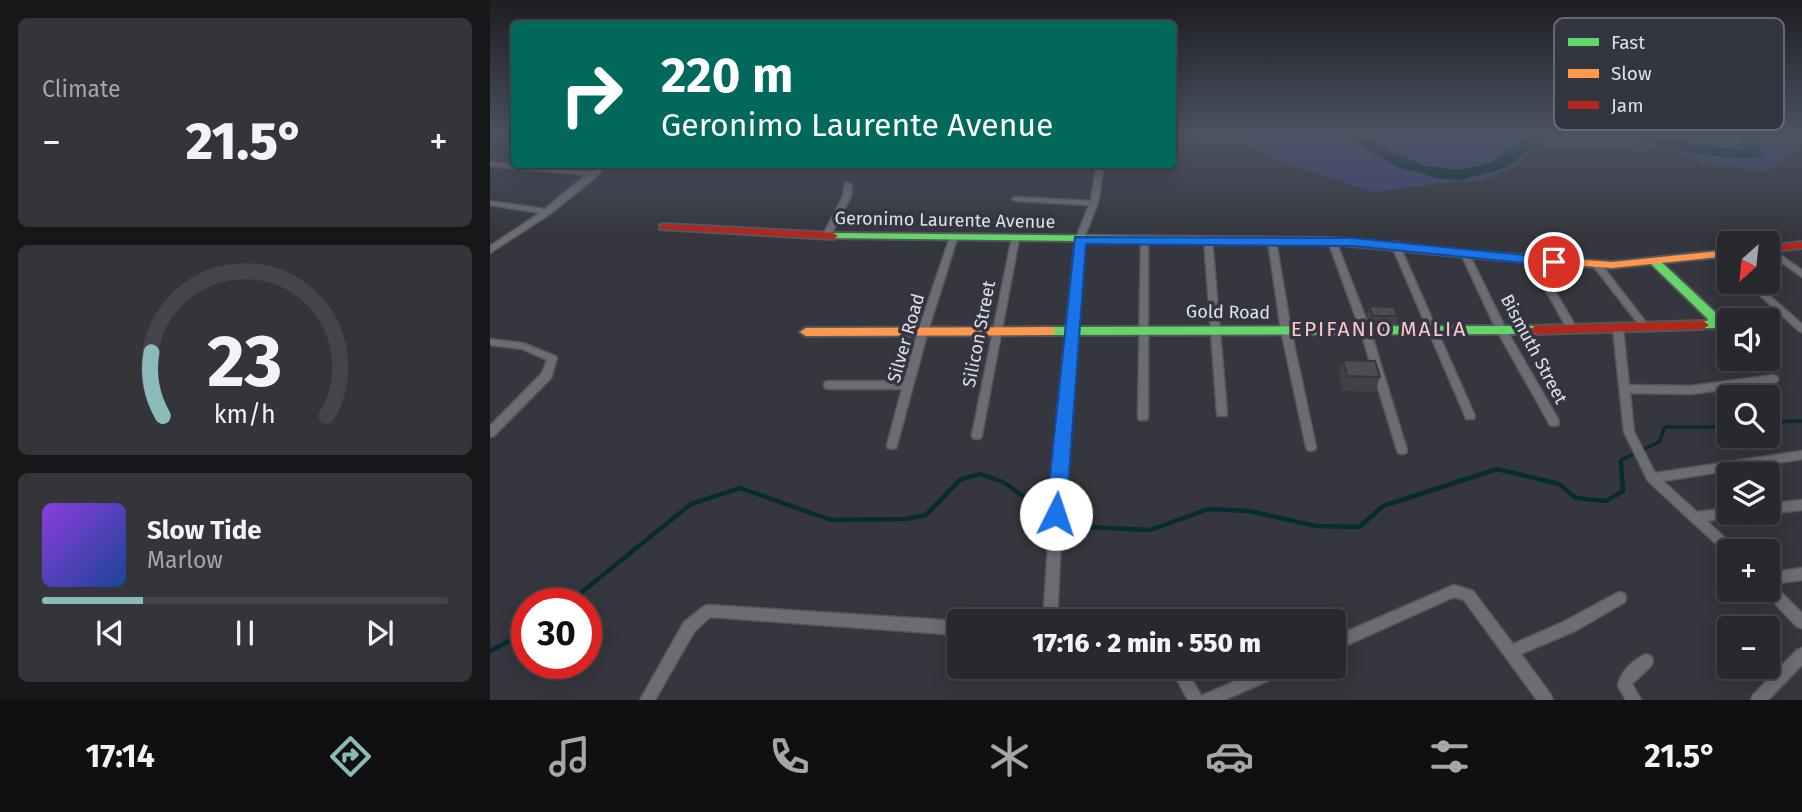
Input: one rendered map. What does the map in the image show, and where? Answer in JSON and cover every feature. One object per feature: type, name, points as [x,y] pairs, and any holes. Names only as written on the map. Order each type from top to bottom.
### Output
[{"type":"street","points":[[532,168],[594,174]]},
{"type":"street","points":[[490,250],[547,212],[600,168]]},
{"type":"street","points":[[1051,609],[1070,330],[1079,240],[1094,203],[1099,171]]},
{"type":"street","points":[[827,235],[847,196],[848,185]]},
{"type":"street","points":[[1016,199],[1094,203]]},
{"type":"street","points":[[490,202],[547,212]]},
{"type":"street","name":"Geronimo Laurente Avenue","points":[[664,227],[953,239],[1332,241],[1395,244],[1465,254],[1597,265],[1717,255]]},
{"type":"street","name":"Silver Road","points":[[892,445],[923,331],[953,239]]},
{"type":"street","name":"Silicon Street","points":[[977,435],[1015,239]]},
{"type":"street","points":[[1143,417],[1144,239]]},
{"type":"street","points":[[1208,239],[1222,413]]},
{"type":"street","points":[[1272,241],[1286,330],[1311,447]]},
{"type":"street","points":[[1332,241],[1365,329],[1402,450]]},
{"type":"street","points":[[1395,244],[1470,416]]},
{"type":"street","points":[[1780,248],[1802,245]]},
{"type":"street","name":"Bismuth Street","points":[[1465,254],[1501,329],[1554,422]]},
{"type":"street","points":[[1780,258],[1802,274]]},
{"type":"street","points":[[1533,261],[1573,330]]},
{"type":"street","points":[[1597,265],[1646,328],[1715,322],[1654,261]]},
{"type":"street","points":[[1763,294],[1802,329]]},
{"type":"street","name":"Gold Road","points":[[806,332],[1646,328]]},
{"type":"street","points":[[1618,329],[1629,432],[1652,478],[1719,539]]},
{"type":"street","points":[[490,342],[523,346],[552,358],[547,374],[490,433]]},
{"type":"street","points":[[1625,388],[1692,390],[1773,379]]},
{"type":"street","points":[[829,385],[909,385]]},
{"type":"street","points":[[1652,478],[1802,455]]},
{"type":"street","points":[[1780,508],[1802,505]]},
{"type":"street","points":[[1696,517],[1717,515]]},
{"type":"street","points":[[1780,577],[1802,574]]},
{"type":"street","points":[[1346,639],[1454,591],[1468,595],[1546,700]]},
{"type":"street","points":[[1510,652],[1570,626],[1620,598]]},
{"type":"street","points":[[1780,600],[1802,622]]},
{"type":"street","points":[[647,700],[689,627],[708,611],[947,627]]},
{"type":"street","points":[[1758,700],[1802,654]]},
{"type":"street","points":[[1634,700],[1625,686],[1626,680],[1646,661]]},
{"type":"street","points":[[1185,679],[1196,700]]},
{"type":"street","points":[[1208,700],[1256,679]]},
{"type":"shaded area","points":[[1298,168],[1511,168],[1485,180],[1375,192]]},
{"type":"shaded area","points":[[1738,168],[1771,168],[1767,171]]},
{"type":"building","points":[[1369,306],[1394,307],[1398,316],[1373,316]]},
{"type":"building","points":[[1343,360],[1375,361],[1380,377],[1347,376]]},
{"type":"waterway","points":[[1416,168],[1461,175],[1492,168]]},
{"type":"waterway","points":[[1780,422],[1802,421]]},
{"type":"waterway","points":[[1621,462],[1659,442],[1665,427],[1717,427]]},
{"type":"waterway","points":[[1059,520],[1088,527],[1150,530],[1209,509],[1249,511],[1316,526],[1359,527],[1383,506],[1497,469],[1559,484],[1576,498],[1606,501],[1623,491],[1621,462]]},
{"type":"waterway","points":[[587,588],[691,504],[740,488],[831,520],[906,519],[926,515],[961,479],[981,474],[1003,482],[1052,516]]},
{"type":"waterway","points":[[490,651],[511,640]]},
{"type":"traffic: fast","points":[[833,236],[1332,241],[1477,255]]},
{"type":"traffic: fast","points":[[1654,261],[1714,318],[1712,325],[1703,325]]},
{"type":"traffic: fast","points":[[1051,331],[1535,330]]},
{"type":"traffic: slow","points":[[1477,255],[1612,265],[1717,254]]},
{"type":"traffic: slow","points":[[806,332],[1051,331]]},
{"type":"traffic: jam","points":[[664,227],[833,236]]},
{"type":"traffic: jam","points":[[1780,248],[1802,245]]},
{"type":"traffic: jam","points":[[1535,330],[1703,325]]},
{"type":"district","name":"EPIFANIO MALIA","points":[[1379,329]]},
{"type":"route","points":[[1056,514],[1062,413],[1079,240],[1353,242],[1395,244],[1554,262]]}]
